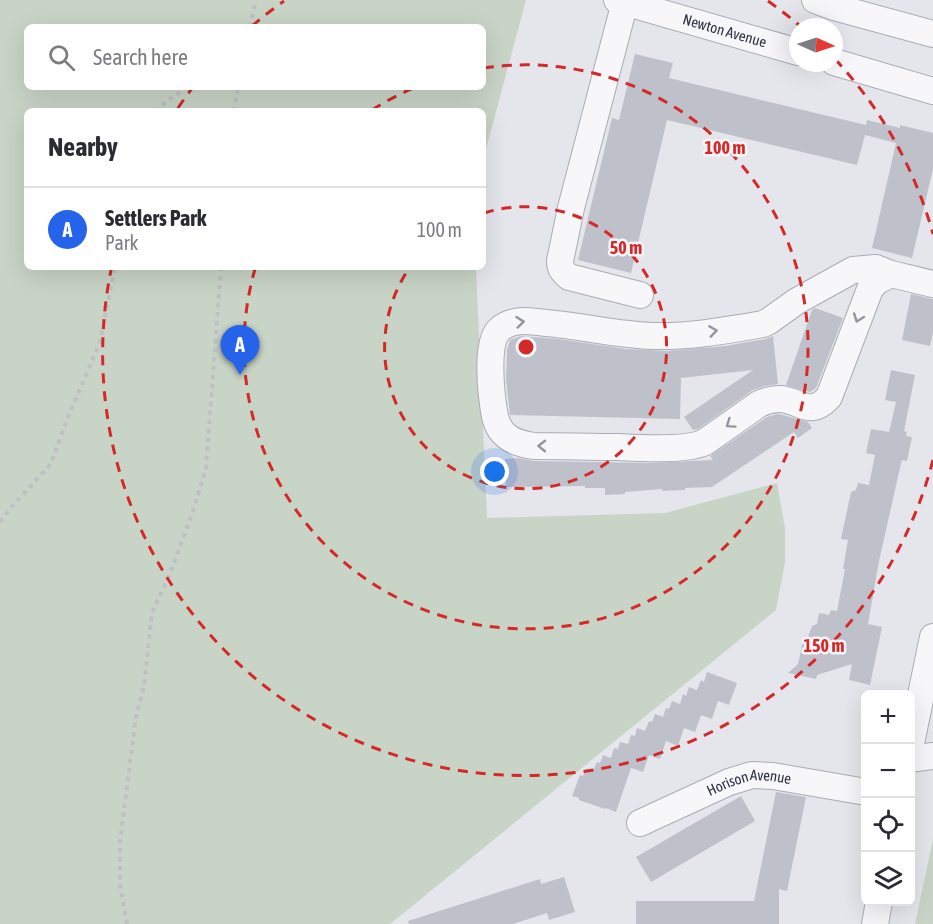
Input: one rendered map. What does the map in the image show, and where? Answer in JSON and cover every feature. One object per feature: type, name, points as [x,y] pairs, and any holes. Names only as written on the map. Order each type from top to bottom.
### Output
[{"type":"street","points":[[815,0],[933,34]]},
{"type":"street","points":[[621,1],[571,208],[560,268],[570,277],[640,295]]},
{"type":"street","name":"Newton Avenue","points":[[621,1],[789,49]]},
{"type":"street","points":[[843,65],[933,91]]},
{"type":"street","points":[[891,274],[877,281],[870,289],[829,397],[815,408],[786,400],[767,401],[759,404],[705,442],[689,447],[534,446],[512,441],[506,437],[497,424],[494,413],[491,346],[497,332],[512,322],[525,321],[656,336],[698,333],[763,324],[797,301],[853,270],[876,268],[933,284]]},
{"type":"street","points":[[911,744],[933,636]]},
{"type":"street","points":[[915,758],[933,756]]},
{"type":"street","name":"Horison Avenue","points":[[640,823],[729,782],[752,775],[774,776],[861,791]]},
{"type":"street","points":[[875,924],[878,906]]},
{"type":"path","points":[[251,24],[256,0]]},
{"type":"path","points":[[159,108],[184,90]]},
{"type":"path","points":[[234,108],[238,90]]},
{"type":"path","points":[[0,522],[51,464],[100,342],[114,270]]},
{"type":"path","points":[[127,924],[120,885],[120,841],[136,717],[144,686],[152,613],[171,571],[206,468],[221,270]]},
{"type":"green space","points":[[0,0],[526,0],[486,149],[486,108],[24,108],[24,270],[476,270],[487,518],[665,513],[777,483],[785,528],[785,562],[776,610],[390,924],[0,924]]},
{"type":"green space","points":[[933,839],[933,924],[915,924]]},
{"type":"building","points":[[635,54],[673,63],[669,78],[866,125],[867,120],[933,133],[933,169],[912,258],[872,248],[896,143],[865,135],[857,165],[667,120],[631,273],[578,260],[612,118],[619,120]]},
{"type":"building","points":[[911,294],[933,299],[933,332],[930,346],[902,340]]},
{"type":"building","points":[[815,308],[843,318],[816,388],[810,392],[786,385],[812,310]]},
{"type":"building","points":[[521,336],[626,349],[668,351],[725,346],[773,336],[778,384],[753,390],[698,429],[693,430],[684,417],[753,370],[681,378],[680,419],[510,415],[506,380],[507,350],[510,340]]},
{"type":"building","points":[[891,370],[915,375],[904,431],[907,432],[906,436],[912,437],[907,461],[902,460],[900,468],[879,561],[868,624],[882,627],[870,685],[849,680],[852,664],[817,675],[816,679],[788,673],[798,664],[804,637],[808,637],[812,626],[817,624],[819,613],[829,615],[831,610],[837,611],[848,540],[841,539],[851,492],[856,490],[858,483],[869,485],[875,455],[866,453],[871,429],[889,432],[896,402],[885,400]]},
{"type":"building","points":[[777,414],[808,422],[812,428],[798,438],[794,432],[712,487],[605,495],[605,488],[585,488],[585,486],[506,487],[505,459],[650,463],[713,460],[710,456],[767,417]]},
{"type":"building","points":[[707,672],[737,683],[729,705],[718,701],[712,719],[701,715],[695,732],[684,728],[678,746],[666,741],[660,759],[649,755],[643,772],[631,768],[616,812],[572,796],[580,775],[583,776],[586,769],[593,771],[603,755],[611,758],[614,748],[618,749],[620,742],[628,744],[631,735],[635,736],[637,728],[645,731],[655,714],[663,717],[672,701],[680,704],[683,694],[686,696],[689,687],[697,690],[701,680],[704,682]]},
{"type":"building","points":[[776,792],[806,797],[787,891],[779,889],[779,924],[636,924],[636,901],[754,901]]},
{"type":"building","points":[[741,796],[755,821],[651,882],[636,857]]},
{"type":"building","points":[[564,877],[575,912],[549,920],[547,913],[513,924],[409,924],[408,921],[540,879],[541,884]]},
{"type":"place","name":"Settlers Park","points":[[240,375]]}]
